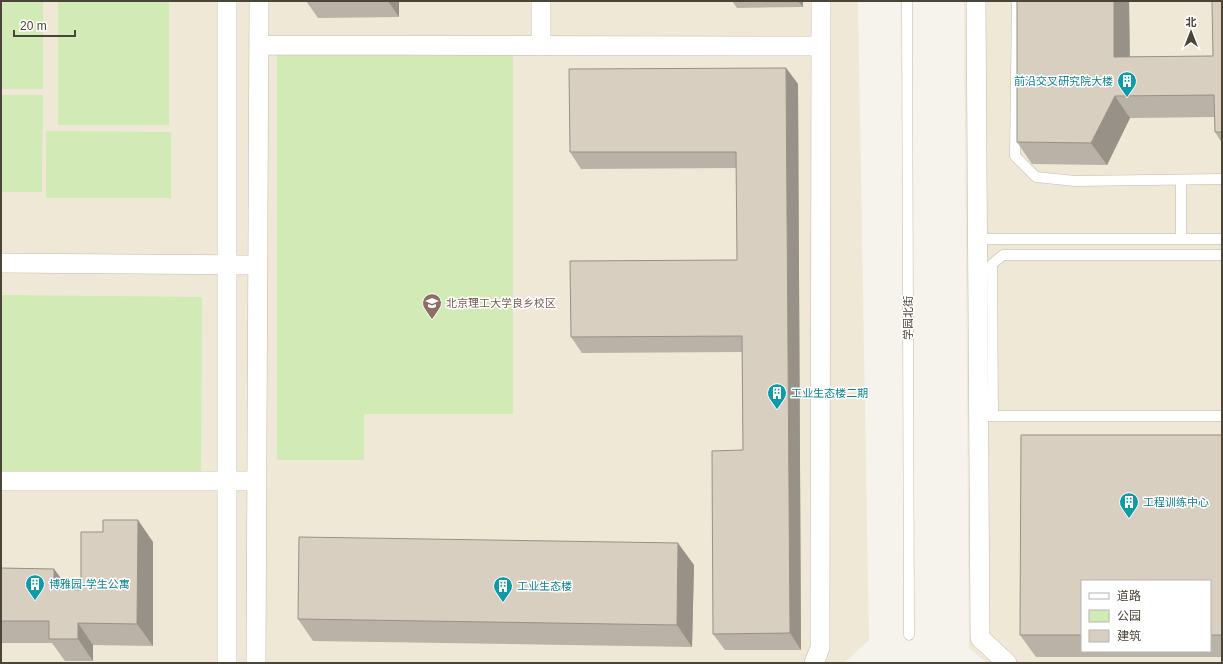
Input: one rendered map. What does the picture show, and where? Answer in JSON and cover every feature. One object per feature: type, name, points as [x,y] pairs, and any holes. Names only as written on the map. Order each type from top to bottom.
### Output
[{"type":"street","points":[[227,663],[228,1]]},
{"type":"street","points":[[256,663],[260,1]]},
{"type":"street","points":[[541,1],[541,46]]},
{"type":"street","points":[[814,663],[820,648],[820,1]]},
{"type":"street","points":[[976,1],[978,239],[986,416],[980,638],[1007,663]]},
{"type":"street","points":[[259,45],[820,46]]},
{"type":"street","points":[[1,263],[258,265]]},
{"type":"street","points":[[1,481],[257,482]]},
{"type":"lane","name":"学园北街","points":[[907,1],[909,635]]},
{"type":"lane","points":[[1017,1],[1014,156],[1036,177],[1075,181],[1222,179]]},
{"type":"lane","points":[[1181,180],[1181,239]]},
{"type":"lane","points":[[978,239],[1222,239]]},
{"type":"lane","points":[[1222,255],[1003,255],[992,264],[986,416],[1222,416]]},
{"type":"shaded area","name":"北京理工大学良乡校区","points":[[1,1],[858,1],[869,640],[844,663],[1,663]]},
{"type":"shaded area","points":[[964,1],[1222,1],[1222,663],[987,663],[969,648]]},
{"type":"green space","points":[[1,1],[43,1],[43,89],[1,89]]},
{"type":"green space","points":[[58,1],[169,1],[169,125],[58,125]]},
{"type":"green space","points":[[277,54],[513,54],[513,414],[364,414],[364,460],[277,460]]},
{"type":"green space","points":[[1,95],[43,95],[42,192],[1,192]]},
{"type":"green space","points":[[46,131],[171,132],[171,198],[46,198]]},
{"type":"green space","points":[[1,295],[202,297],[201,475],[1,473]]},
{"type":"building","name":"前沿交叉研究院大楼","points":[[1017,1],[1114,1],[1114,57],[1213,56],[1212,1],[1222,1],[1222,132],[1215,132],[1214,95],[1115,96],[1091,143],[1017,142]]},
{"type":"building","name":"工业生态楼二期","points":[[786,68],[790,633],[713,634],[712,451],[743,450],[742,336],[571,337],[570,261],[737,260],[736,152],[570,152],[569,69]]},
{"type":"building","name":"工程训练中心","points":[[1021,435],[1222,435],[1222,635],[1211,635],[1211,580],[1081,580],[1081,635],[1020,635]]},
{"type":"building","points":[[103,520],[138,520],[137,624],[78,623],[78,639],[49,639],[49,621],[1,621],[1,568],[54,569],[54,589],[81,590],[81,532],[103,532]]},
{"type":"building","name":"工业生态楼","points":[[299,537],[678,543],[677,625],[298,619]]},
{"type":"place","name":"前沿交叉研究院大楼","points":[[1127,98]]},
{"type":"place","name":"北京理工大学良乡校区","points":[[432,320]]},
{"type":"place","name":"工业生态楼二期","points":[[777,410]]},
{"type":"place","name":"工程训练中心","points":[[1129,519]]},
{"type":"place","name":"博雅园-学生公寓","points":[[35,601]]},
{"type":"place","name":"工业生态楼","points":[[503,603]]}]
